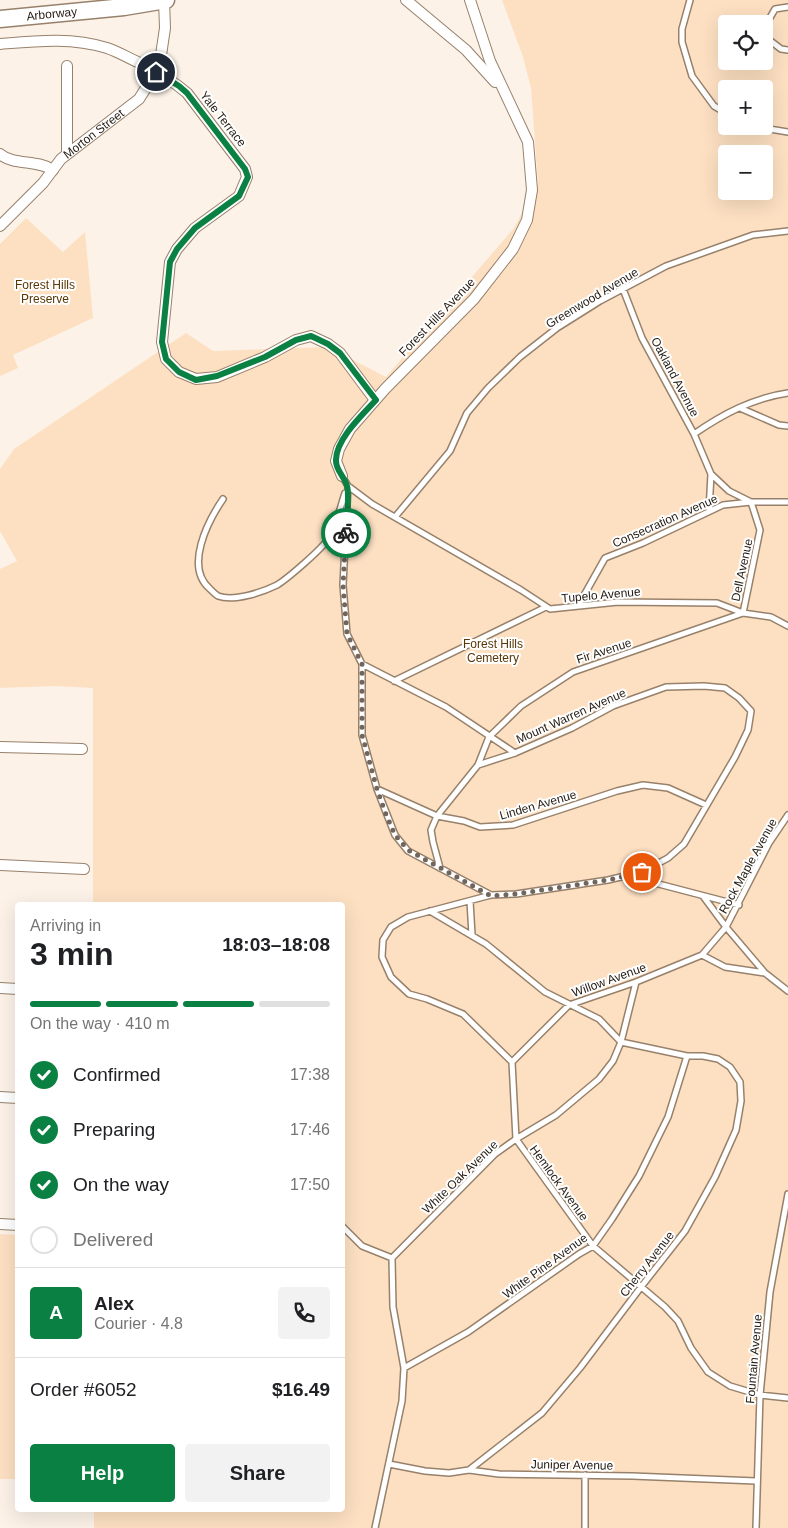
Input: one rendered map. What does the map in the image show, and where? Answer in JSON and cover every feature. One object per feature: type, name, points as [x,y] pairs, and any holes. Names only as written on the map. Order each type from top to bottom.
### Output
[{"type":"highway","name":"Arborway","points":[[0,19],[124,7],[165,0]]},
{"type":"street","name":"Morton Street","points":[[0,226],[38,188],[67,154],[139,99],[156,72],[163,46],[165,0]]},
{"type":"street","name":"Forest Hills Avenue","points":[[406,0],[466,50],[506,97]]},
{"type":"street","name":"Forest Hills Avenue","points":[[342,476],[336,461],[339,449],[350,429],[474,299],[513,249],[527,220],[532,190],[528,142],[490,61],[470,0]]},
{"type":"street","name":"Arborway","points":[[0,44],[55,40],[90,44],[108,49],[156,72]]},
{"type":"street","points":[[67,66],[67,154]]},
{"type":"street","name":"Yale Terrace","points":[[156,72],[187,93],[245,169],[248,177],[239,196],[195,228],[177,249],[170,262],[162,342],[166,359],[179,372],[196,380],[217,376],[265,357],[296,340],[311,336],[328,344],[340,353],[376,400]]},
{"type":"street","points":[[0,154],[8,159],[39,164],[52,170]]},
{"type":"street","points":[[0,747],[82,749]]},
{"type":"street","points":[[0,865],[84,869]]},
{"type":"street","points":[[0,988],[15,989]]},
{"type":"street","points":[[0,1097],[15,1098]]},
{"type":"street","points":[[0,1224],[15,1225]]},
{"type":"lane","points":[[690,0],[682,29],[682,42],[692,76],[714,106],[718,108]]},
{"type":"lane","points":[[788,7],[775,9],[767,23],[768,38],[780,49],[788,50]]},
{"type":"lane","points":[[773,130],[788,132]]},
{"type":"lane","name":"Greenwood Avenue","points":[[395,517],[450,451],[467,413],[488,388],[520,357],[557,328],[666,266],[753,235],[788,231]]},
{"type":"lane","name":"Oakland Avenue","points":[[624,289],[642,338],[694,434],[711,474],[729,491],[751,502]]},
{"type":"lane","points":[[694,434],[718,418],[766,396],[788,393]]},
{"type":"lane","points":[[740,408],[779,425],[788,426]]},
{"type":"lane","name":"Oakland Avenue","points":[[709,511],[711,474]]},
{"type":"lane","name":"Forest Hills Avenue","points":[[342,476],[348,486]]},
{"type":"lane","points":[[224,500],[212,516],[202,539],[198,564],[204,584],[218,596],[241,598],[277,584],[329,539],[348,486]]},
{"type":"lane","points":[[348,486],[343,585],[347,634],[362,664],[362,735],[377,789],[395,835],[408,850],[491,896]]},
{"type":"lane","name":"Tupelo Avenue","points":[[348,486],[372,504],[550,610],[618,602],[677,601],[717,603],[743,613]]},
{"type":"lane","name":"Consecration Avenue","points":[[578,606],[606,558],[643,543],[722,505],[751,502],[788,502]]},
{"type":"lane","name":"Dell Avenue","points":[[743,613],[760,530],[751,502]]},
{"type":"lane","points":[[394,680],[546,607]]},
{"type":"lane","points":[[743,613],[770,617],[788,626]]},
{"type":"lane","name":"Fir Avenue","points":[[488,737],[521,706],[573,672],[743,613]]},
{"type":"lane","name":"Mount Warren Avenue","points":[[362,664],[446,707],[488,737],[515,753],[572,728],[613,706],[666,687],[704,686],[725,688],[739,698],[750,711],[748,730],[735,757],[684,844],[668,858],[642,872],[625,875]]},
{"type":"lane","points":[[440,868],[432,842],[431,830],[437,816],[478,765],[488,737]]},
{"type":"lane","points":[[478,765],[515,753]]},
{"type":"lane","name":"Linden Avenue","points":[[377,789],[437,816],[464,821],[480,827],[513,824],[643,785],[668,788],[706,805]]},
{"type":"lane","name":"Rock Maple Avenue","points":[[726,927],[769,843],[788,815]]},
{"type":"lane","points":[[512,1062],[463,1014],[410,994],[391,977],[382,957],[383,940],[391,927],[408,917],[491,896],[625,875],[739,904]]},
{"type":"lane","points":[[702,895],[765,973],[788,991]]},
{"type":"lane","points":[[470,901],[472,935]]},
{"type":"lane","points":[[429,911],[486,944],[545,992],[599,1019],[621,1042]]},
{"type":"lane","name":"Willow Avenue","points":[[512,1062],[569,1005],[636,982],[702,955],[726,927]]},
{"type":"lane","points":[[702,955],[726,967],[765,973]]},
{"type":"lane","points":[[516,1139],[556,1115],[599,1078],[613,1061],[621,1042],[636,982]]},
{"type":"lane","name":"Cherry Avenue","points":[[469,1470],[542,1413],[580,1368],[685,1231],[715,1177],[736,1130],[741,1101],[740,1082],[730,1067],[718,1060],[703,1056],[687,1056],[621,1042]]},
{"type":"lane","name":"White Pine Avenue","points":[[404,1368],[468,1332],[593,1246],[639,1176],[668,1117],[687,1056]]},
{"type":"lane","name":"White Oak Avenue","points":[[392,1258],[495,1154],[516,1139],[512,1062]]},
{"type":"lane","name":"Hemlock Avenue","points":[[516,1139],[593,1246],[665,1307],[678,1321],[690,1348],[708,1372],[730,1386],[760,1395],[788,1398]]},
{"type":"lane","name":"Fountain Avenue","points":[[756,1528],[760,1395],[770,1292],[788,1194]]},
{"type":"lane","points":[[345,1229],[362,1246],[392,1258],[393,1307],[404,1368],[402,1401],[375,1528]]},
{"type":"lane","name":"Juniper Avenue","points":[[389,1464],[425,1471],[449,1473],[469,1470],[499,1474],[756,1481]]},
{"type":"lane","points":[[584,1528],[585,1475]]},
{"type":"green space","name":"Forest Hills Cemetery","points":[[502,0],[788,0],[788,1528],[94,1528],[94,1512],[345,1512],[345,902],[93,902],[93,688],[55,686],[0,688],[0,569],[17,561],[0,531],[0,469],[14,449],[186,333],[213,351],[328,347],[386,377],[514,228],[538,183],[531,88],[523,57]]},
{"type":"green space","name":"Forest Hills Preserve","points":[[26,218],[63,252],[85,232],[93,318],[13,355],[18,368],[0,376],[0,244]]},
{"type":"green space","points":[[0,1234],[15,1235],[15,1479],[0,1479]]},
{"type":"way so far","points":[[346,533],[343,585],[347,634],[362,664],[362,735],[385,812],[395,835],[408,850],[491,896],[608,880],[642,872]]},
{"type":"route","points":[[156,72],[187,93],[245,169],[248,177],[239,196],[195,228],[177,249],[170,262],[162,342],[166,359],[179,372],[196,380],[217,376],[265,357],[296,340],[311,336],[328,344],[340,353],[376,400],[350,429],[339,449],[336,461],[340,473],[348,486],[346,533]]}]
